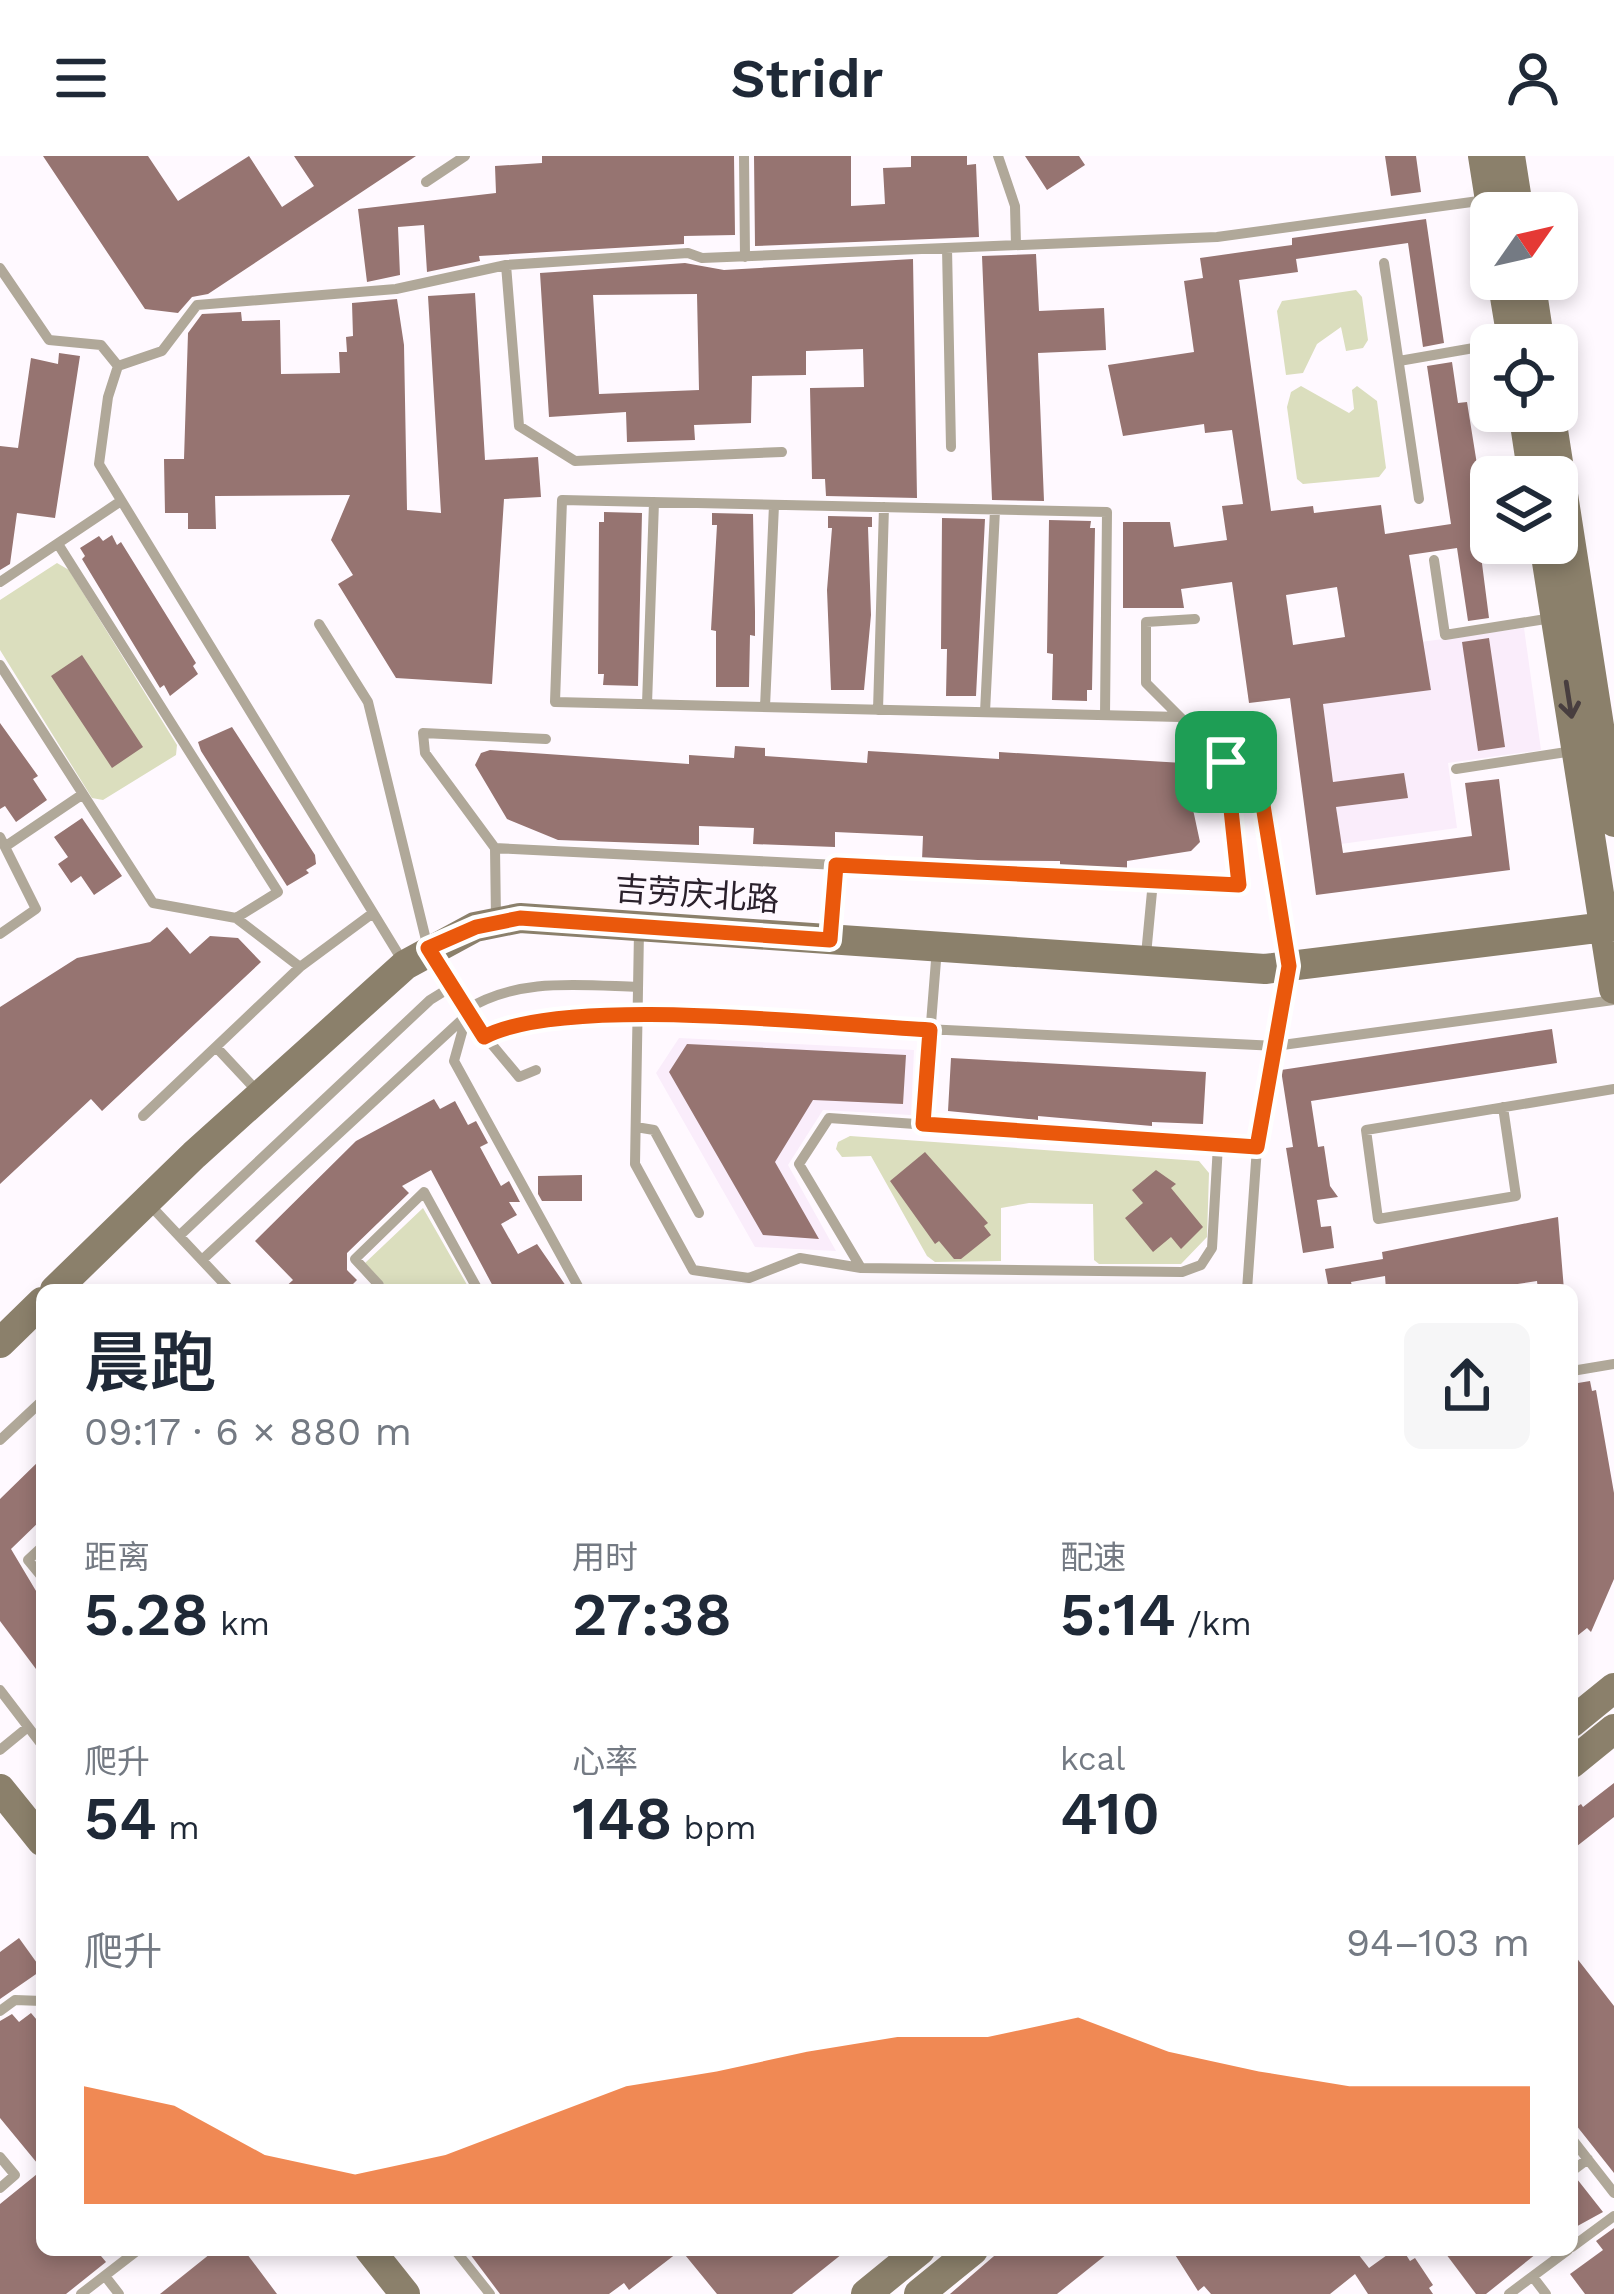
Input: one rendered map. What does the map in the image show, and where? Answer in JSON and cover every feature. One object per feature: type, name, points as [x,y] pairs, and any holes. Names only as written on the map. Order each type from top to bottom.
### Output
[{"type":"main road","points":[[1483,156],[1489,192]]},
{"type":"main road","points":[[1510,156],[1516,192]]},
{"type":"main road","points":[[1553,432],[1614,823]]},
{"type":"main road","points":[[1547,564],[1609,928],[1614,989]]},
{"type":"main road","name":"吉劳庆北路","points":[[63,1284],[146,1201],[417,956],[496,923],[520,918],[1145,961],[1289,966],[1609,928]]},
{"type":"main road","name":"吉劳庆北路","points":[[0,1343],[36,1310]]},
{"type":"main road","points":[[1578,1717],[1614,1688]]},
{"type":"main road","points":[[1578,1758],[1614,1729]]},
{"type":"main road","points":[[0,1789],[36,1834]]},
{"type":"main road","points":[[375,2256],[405,2294]]},
{"type":"main road","points":[[866,2294],[904,2256]]},
{"type":"main road","points":[[919,2294],[966,2256]]},
{"type":"lane","points":[[426,182],[465,156]]},
{"type":"lane","points":[[744,156],[745,256]]},
{"type":"lane","points":[[998,156],[1015,206],[1016,245]]},
{"type":"lane","points":[[118,366],[162,351],[196,305],[396,290],[506,265],[688,253],[702,258],[1217,236],[1470,208]]},
{"type":"lane","points":[[947,248],[950,447]]},
{"type":"lane","points":[[1384,262],[1419,500]]},
{"type":"lane","points":[[506,265],[520,426],[575,461],[782,452]]},
{"type":"lane","points":[[0,268],[49,340],[101,345],[118,366]]},
{"type":"lane","points":[[1400,361],[1470,351]]},
{"type":"lane","points":[[118,366],[108,397],[99,464],[373,913],[451,987],[465,1012],[519,1077],[536,1070]]},
{"type":"lane","points":[[1105,715],[1107,512],[562,500],[555,702],[1180,717]]},
{"type":"lane","points":[[0,582],[121,501]]},
{"type":"lane","points":[[647,704],[654,502]]},
{"type":"lane","points":[[765,707],[774,505]]},
{"type":"lane","points":[[878,710],[884,507]]},
{"type":"lane","points":[[986,712],[995,509]]},
{"type":"lane","points":[[58,544],[278,892],[236,918]]},
{"type":"lane","points":[[1433,560],[1445,635],[1556,617]]},
{"type":"lane","points":[[1195,619],[1146,622],[1146,683],[1262,799],[1289,966],[1257,1147],[1247,1284]]},
{"type":"lane","points":[[319,624],[368,702],[417,956]]},
{"type":"lane","points":[[0,664],[154,903],[236,918],[299,967]]},
{"type":"lane","points":[[496,923],[495,848],[425,753],[423,733],[546,739]]},
{"type":"lane","points":[[1456,769],[1577,751]]},
{"type":"lane","points":[[495,848],[1239,885],[1226,762]]},
{"type":"lane","points":[[0,934],[36,909],[3,842],[83,794]]},
{"type":"lane","points":[[830,940],[836,865]]},
{"type":"lane","points":[[1145,961],[1153,881]]},
{"type":"lane","points":[[143,1115],[299,967],[373,913]]},
{"type":"lane","points":[[639,926],[635,1164],[693,1270],[752,1284],[800,1258],[862,1268],[1182,1272],[1201,1265],[1212,1248],[1218,1144]]},
{"type":"lane","points":[[923,1124],[937,947]]},
{"type":"lane","points":[[202,1260],[486,997],[538,984],[638,986]]},
{"type":"lane","points":[[179,1236],[430,1000],[451,987]]},
{"type":"lane","points":[[484,1037],[509,1024],[638,1015],[1275,1046],[1614,1000]]},
{"type":"lane","points":[[465,1012],[454,1061],[577,1284]]},
{"type":"lane","points":[[215,1047],[261,1095]]},
{"type":"lane","points":[[1502,1107],[1516,1196],[1378,1219],[1366,1130],[1502,1107],[1614,1089]]},
{"type":"lane","points":[[862,1268],[800,1164],[829,1118],[1257,1147]]},
{"type":"lane","points":[[636,1127],[654,1130],[699,1214]]},
{"type":"lane","points":[[378,1284],[355,1259],[424,1192],[475,1284]]},
{"type":"lane","points":[[146,1201],[224,1284]]},
{"type":"lane","points":[[1578,1370],[1614,1364]]},
{"type":"lane","points":[[0,1440],[36,1407]]},
{"type":"lane","points":[[0,1690],[36,1737]]},
{"type":"lane","points":[[0,1750],[28,1727]]},
{"type":"lane","points":[[0,2011],[15,2000],[36,2001]]},
{"type":"lane","points":[[1578,2146],[1614,2192]]},
{"type":"lane","points":[[0,2157],[14,2176],[0,2188]]},
{"type":"lane","points":[[1578,2166],[1588,2159]]},
{"type":"lane","points":[[1578,2243],[1614,2216]]},
{"type":"lane","points":[[81,2294],[130,2256]]},
{"type":"lane","points":[[459,2256],[490,2294]]},
{"type":"lane","points":[[1509,2294],[1560,2256]]},
{"type":"lane","points":[[105,2276],[119,2294]]},
{"type":"lane","points":[[1533,2276],[1546,2294]]},
{"type":"shaded area","points":[[1524,628],[1541,750],[1448,763],[1457,828],[1341,844],[1317,656]]},
{"type":"shaded area","points":[[679,1038],[914,1050],[911,1115],[823,1110],[788,1165],[836,1251],[755,1247],[656,1073]]},
{"type":"green space","points":[[1356,290],[1362,297],[1368,340],[1363,348],[1346,351],[1341,327],[1317,344],[1303,373],[1286,375],[1277,311],[1282,301]]},
{"type":"green space","points":[[1301,386],[1349,413],[1354,409],[1352,390],[1357,386],[1377,401],[1386,468],[1379,477],[1303,484],[1297,479],[1287,407],[1291,392]]},
{"type":"green space","points":[[57,563],[69,570],[177,745],[176,755],[103,800],[92,798],[0,650],[0,600]]},
{"type":"green space","points":[[850,1136],[1199,1161],[1209,1173],[1207,1237],[1181,1264],[1099,1264],[1094,1260],[1093,1204],[1029,1203],[1001,1208],[1001,1261],[935,1262],[927,1256],[871,1156],[842,1157],[836,1149],[838,1142]]},
{"type":"green space","points":[[423,1208],[467,1284],[384,1284],[365,1263]]},
{"type":"building","points":[[43,156],[148,156],[178,201],[249,156],[282,207],[314,186],[294,156],[416,156],[208,294],[192,297],[178,313],[145,309]]},
{"type":"building","points":[[542,156],[734,156],[735,235],[684,236],[684,244],[479,256],[480,261],[427,272],[424,225],[398,227],[400,275],[367,282],[358,209],[496,193],[495,166],[542,163]]},
{"type":"building","points":[[754,156],[851,156],[851,206],[885,204],[883,168],[911,167],[911,156],[967,156],[967,165],[976,164],[979,237],[755,246]]},
{"type":"building","points":[[1025,156],[1079,156],[1085,165],[1047,190]]},
{"type":"building","points":[[1385,156],[1416,156],[1421,192],[1391,196]]},
{"type":"building","points":[[1426,219],[1444,343],[1423,347],[1408,243],[1296,259],[1298,272],[1239,280],[1271,511],[1313,506],[1314,513],[1381,505],[1385,534],[1451,524],[1427,366],[1452,362],[1458,403],[1467,402],[1476,456],[1470,456],[1470,564],[1482,564],[1489,618],[1468,621],[1457,548],[1409,555],[1431,690],[1323,704],[1333,782],[1404,773],[1408,798],[1336,807],[1343,853],[1472,836],[1465,783],[1499,779],[1510,870],[1316,895],[1290,698],[1249,703],[1232,582],[1181,589],[1184,608],[1123,608],[1123,522],[1170,522],[1174,547],[1227,540],[1222,506],[1243,504],[1232,430],[1205,433],[1204,424],[1123,436],[1108,365],[1194,352],[1184,281],[1203,278],[1200,258],[1292,245],[1292,238]],"holes":[[[1337,587],[1345,637],[1293,645],[1286,595]]]},
{"type":"building","points":[[1036,254],[1039,311],[1104,308],[1106,350],[1038,353],[1044,501],[992,500],[982,256]]},
{"type":"building","points":[[913,259],[917,498],[826,496],[825,479],[812,479],[810,388],[864,387],[863,349],[806,351],[806,375],[752,376],[751,423],[694,425],[695,440],[627,442],[626,412],[549,417],[540,273],[685,263],[724,270]],"holes":[[[697,294],[699,390],[599,394],[593,295]]]},
{"type":"building","points":[[475,293],[485,460],[538,457],[541,497],[504,499],[492,684],[396,678],[338,584],[353,575],[331,540],[350,495],[215,496],[216,529],[188,529],[188,513],[165,513],[164,459],[184,459],[188,333],[202,314],[241,312],[242,321],[280,320],[281,374],[340,373],[339,352],[347,352],[346,337],[353,336],[352,303],[397,299],[404,345],[407,510],[441,513],[428,296]]},
{"type":"building","points":[[59,353],[80,356],[55,518],[17,513],[10,564],[0,570],[0,446],[18,448],[31,358],[58,364]]},
{"type":"building","points":[[604,512],[642,513],[638,686],[603,685],[604,674],[598,674],[599,522],[604,522]]},
{"type":"building","points":[[712,513],[753,514],[755,636],[750,635],[749,687],[716,687],[716,631],[711,630],[717,525],[712,525]]},
{"type":"building","points":[[828,516],[872,517],[864,690],[831,690],[827,590],[832,528],[828,528]]},
{"type":"building","points":[[942,518],[985,519],[976,696],[946,696],[947,649],[941,649]]},
{"type":"building","points":[[1049,520],[1091,521],[1090,528],[1095,528],[1092,690],[1087,690],[1087,701],[1052,700],[1053,654],[1047,653]]},
{"type":"building","points":[[112,535],[117,545],[121,542],[196,663],[198,674],[170,696],[164,685],[160,688],[82,559],[80,548],[99,536],[103,541]]},
{"type":"building","points":[[1489,638],[1505,747],[1478,751],[1462,642]]},
{"type":"building","points":[[82,655],[143,747],[112,768],[51,676]]},
{"type":"building","points":[[0,723],[38,776],[33,779],[47,800],[16,822],[5,806],[0,809]]},
{"type":"building","points":[[232,727],[315,855],[316,864],[306,870],[309,873],[287,886],[201,751],[198,742]]},
{"type":"building","points":[[735,746],[765,748],[765,756],[867,763],[868,751],[999,759],[999,752],[1183,763],[1200,842],[1191,851],[1127,861],[1127,870],[1060,866],[1060,861],[922,860],[923,836],[835,832],[835,847],[753,844],[754,828],[699,826],[699,845],[558,840],[507,819],[475,765],[481,753],[490,750],[689,764],[689,755],[734,758]]},
{"type":"building","points":[[82,818],[122,876],[94,895],[81,876],[71,883],[58,864],[68,857],[54,837]]},
{"type":"building","points":[[167,927],[190,954],[210,936],[238,938],[261,962],[102,1111],[91,1099],[0,1184],[0,1007],[77,958],[150,942]]},
{"type":"building","points":[[1552,1029],[1557,1063],[1311,1101],[1318,1147],[1324,1146],[1330,1186],[1338,1197],[1317,1200],[1321,1227],[1331,1226],[1334,1248],[1303,1253],[1286,1148],[1293,1147],[1281,1070]]},
{"type":"building","points":[[687,1044],[906,1055],[903,1104],[813,1100],[775,1162],[819,1239],[763,1235],[669,1072]]},
{"type":"building","points":[[951,1058],[1206,1072],[1203,1124],[1152,1122],[1152,1126],[948,1111]]},
{"type":"building","points":[[434,1099],[440,1109],[455,1101],[468,1125],[476,1121],[488,1143],[480,1147],[501,1186],[509,1181],[520,1202],[509,1202],[517,1215],[501,1224],[518,1254],[537,1244],[565,1284],[492,1284],[431,1170],[402,1186],[409,1193],[347,1253],[347,1270],[357,1280],[353,1284],[289,1284],[293,1280],[255,1241],[356,1141]]},
{"type":"building","points":[[925,1152],[988,1223],[984,1226],[991,1235],[961,1259],[954,1259],[939,1241],[935,1244],[890,1181]]},
{"type":"building","points":[[1156,1170],[1176,1184],[1171,1188],[1203,1227],[1181,1249],[1171,1237],[1153,1252],[1125,1218],[1143,1203],[1132,1190]]},
{"type":"building","points":[[582,1175],[582,1201],[542,1201],[538,1194],[538,1176]]},
{"type":"building","points":[[1558,1217],[1564,1284],[1386,1284],[1385,1276],[1328,1284],[1325,1269],[1383,1259],[1382,1252]]},
{"type":"building","points":[[1590,1381],[1592,1391],[1596,1390],[1614,1493],[1614,1579],[1591,1632],[1587,1628],[1578,1635],[1578,1383]]},
{"type":"building","points":[[36,1464],[36,1525],[11,1549],[36,1591],[36,1669],[0,1621],[0,1499]]},
{"type":"building","points":[[1614,1783],[1614,1817],[1578,1845],[1578,1806]]},
{"type":"building","points":[[19,1938],[36,1962],[36,1974],[0,1999],[0,1952]]},
{"type":"building","points":[[1578,1960],[1614,2006],[1614,2173],[1578,2128]]},
{"type":"building","points":[[31,2013],[36,2019],[36,2162],[0,2118],[0,2021],[12,2014],[19,2022]]},
{"type":"building","points":[[36,2175],[36,2256],[101,2256],[106,2262],[66,2294],[0,2294],[0,2204]]},
{"type":"building","points":[[1578,2180],[1603,2212],[1578,2226]]},
{"type":"building","points":[[1614,2228],[1614,2294],[1585,2294],[1570,2274],[1603,2250],[1596,2241]]},
{"type":"building","points":[[208,2256],[248,2256],[277,2294],[160,2294]]},
{"type":"building","points":[[472,2256],[673,2256],[629,2290],[624,2283],[609,2294],[500,2294]]},
{"type":"building","points":[[686,2256],[840,2256],[792,2294],[717,2294]]},
{"type":"building","points":[[994,2256],[1104,2256],[1057,2294],[950,2294]]},
{"type":"building","points":[[1176,2256],[1360,2256],[1369,2268],[1386,2256],[1407,2256],[1410,2261],[1415,2258],[1433,2285],[1429,2288],[1433,2294],[1368,2294],[1355,2274],[1330,2294],[1211,2294],[1204,2286],[1198,2291]]},
{"type":"building","points":[[1448,2256],[1534,2256],[1486,2294],[1476,2294]]},
{"type":"route","points":[[1226,762],[1262,799],[1289,966],[1257,1147],[923,1124],[930,1030],[638,1015],[509,1024],[484,1037],[428,948],[476,927],[520,918],[830,940],[836,865],[1239,885],[1226,762]]}]
